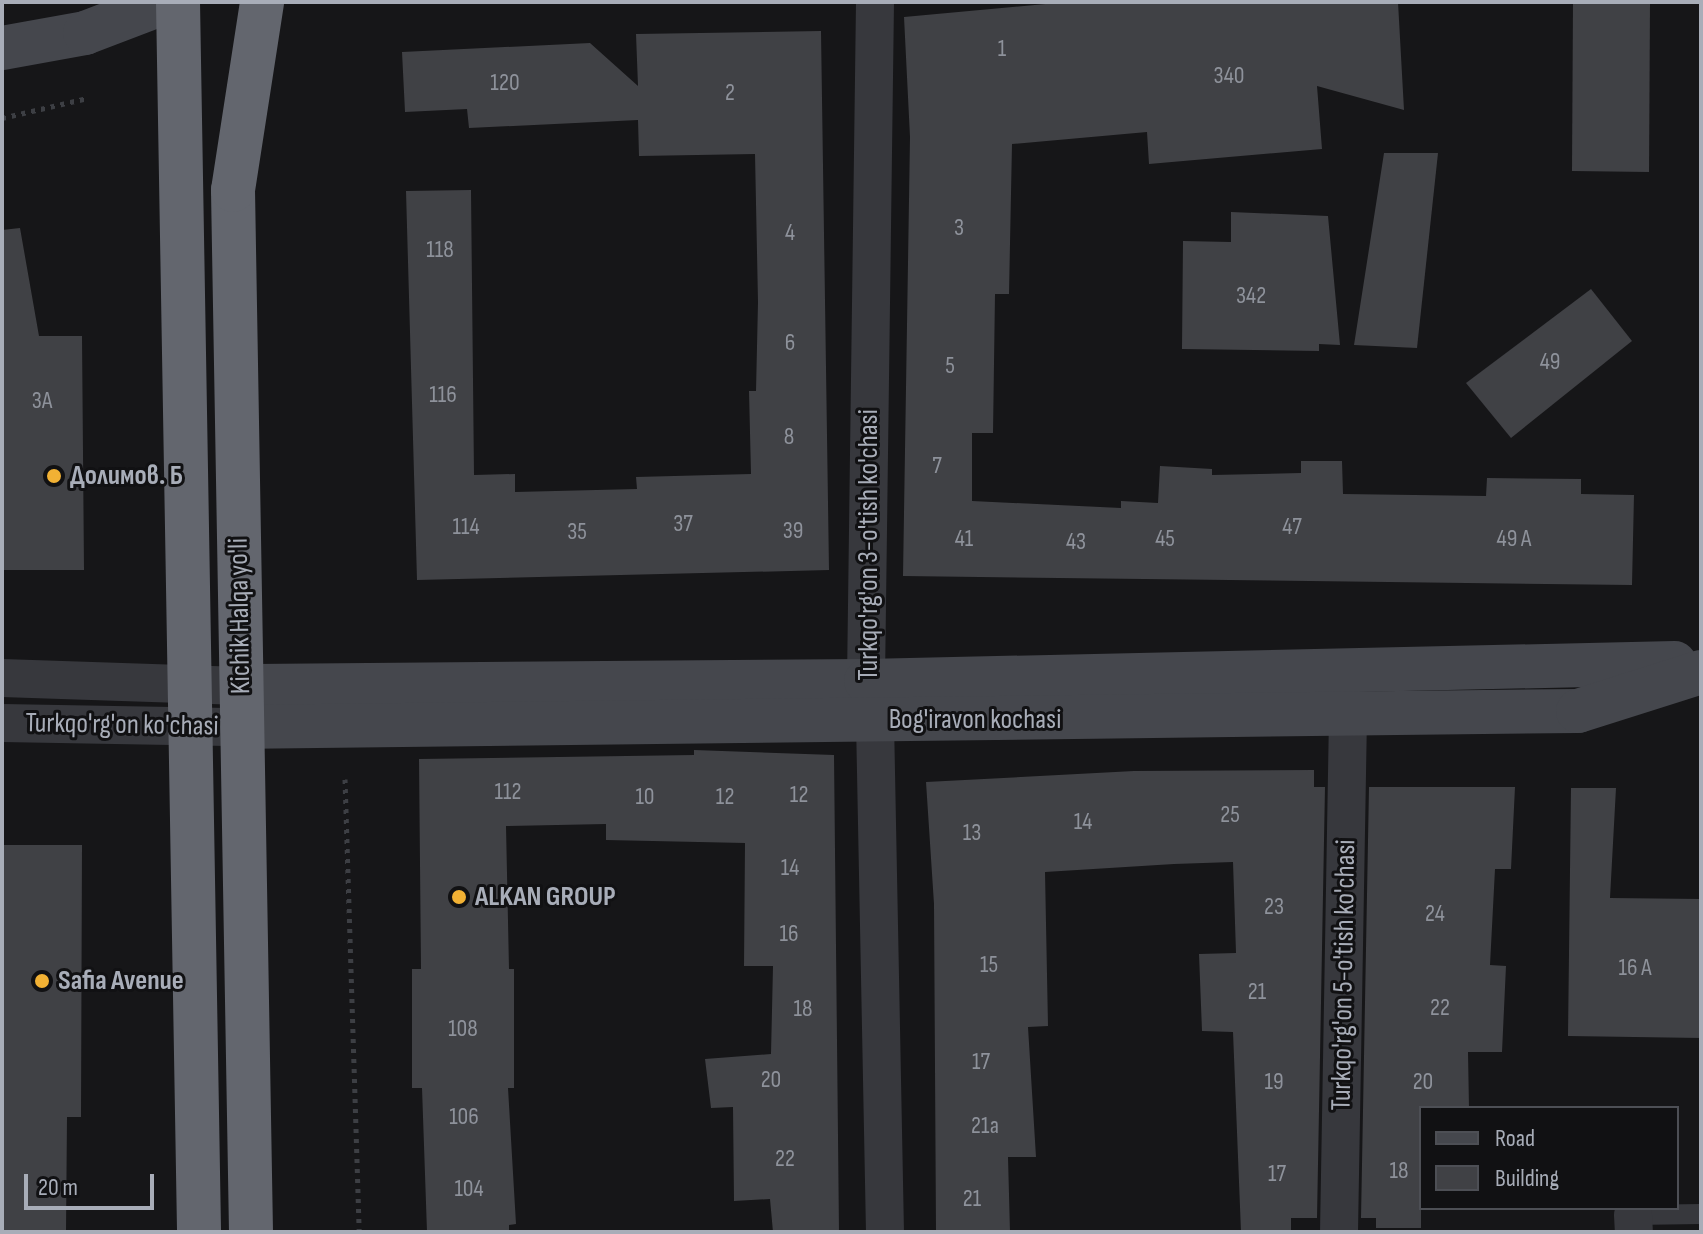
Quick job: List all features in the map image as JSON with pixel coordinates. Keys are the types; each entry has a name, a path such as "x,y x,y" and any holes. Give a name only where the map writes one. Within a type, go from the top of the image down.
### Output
{"highway":[{"name":"Kichik Halqa yo'li","path":"178,2 199,1232"},
{"name":"Kichik Halqa yo'li","path":"251,1232 233,190 262,2"}],"street":[{"path":"2,48 85,33 166,2"},
{"name":"Turkqo'rg'on 3-o'tish ko'chasi","path":"875,2 870,701 885,1232"},
{"name":"Bog'iravon kochasi","path":"242,706 870,701 1701,661"},
{"name":"Bog'iravon kochasi","path":"870,701 1348,718 1578,711 1701,672"},
{"name":"Turkqo'rg'on ko'chasi","path":"2,678 190,705"},
{"name":"Turkqo'rg'on ko'chasi","path":"2,723 190,705 242,706"},
{"name":"Turkqo'rg'on 5-o'tish ko'chasi","path":"1339,1232 1348,718"}],"lane":[{"path":"1634,1223 1701,1214"}],"path":[{"path":"2,118 88,98"},
{"path":"345,779 359,1232"}],"building":[{"path":"1067,2 1398,2 1404,110 1317,86 1322,149 1149,164 1147,132 1012,144 1009,294 995,294 993,433 972,433 972,501 1121,508 1121,501 1158,503 1160,466 1212,469 1212,475 1301,473 1301,461 1342,461 1343,494 1486,496 1487,478 1581,479 1581,494 1634,495 1632,585 903,576 910,137 904,17"},
{"path":"1573,2 1650,2 1649,172 1572,171"},
{"path":"821,31 829,570 417,580 406,191 471,190 474,475 515,474 515,492 637,489 636,477 751,474 749,391 756,391 758,302 755,154 639,156 638,120 469,128 467,109 405,112 402,52 590,43 638,86 636,34"},
{"path":"1384,153 1438,153 1417,348 1354,345"},
{"path":"1231,212 1328,216 1340,345 1319,344 1319,351 1182,349 1183,241 1231,242"},
{"path":"20,228 39,336 82,336 84,570 2,570 2,230"},
{"path":"1591,289 1632,341 1511,438 1466,383"},
{"path":"694,750 834,755 839,1232 773,1232 770,1199 734,1201 733,1107 711,1108 705,1059 771,1054 773,966 744,966 745,843 606,840 606,824 506,826 509,969 514,969 514,1088 508,1088 516,1224 509,1225 509,1232 427,1232 422,1088 412,1088 412,969 421,969 419,759 694,755"},
{"path":"1314,770 1314,787 1325,787 1317,1218 1291,1218 1291,1232 1241,1232 1233,1032 1202,1031 1199,954 1236,953 1233,862 1174,864 1045,872 1048,1026 1028,1027 1036,1157 1008,1157 1010,1232 936,1232 934,904 926,782 1134,771"},
{"path":"1369,787 1515,787 1511,869 1495,869 1490,965 1506,966 1502,1052 1468,1052 1469,1106 1419,1106 1421,1228 1376,1228 1376,1218 1361,1218"},
{"path":"1571,788 1616,788 1610,898 1701,899 1701,1038 1568,1036"},
{"name":"Safia Avenue","path":"2,845 82,845 81,1117 67,1117 66,1232 2,1232"}],"place":[{"name":"Долимов. Б","path":"54,476"},
{"name":"ALKAN GROUP","path":"459,897"},
{"name":"Safia Avenue","path":"42,981"}]}
